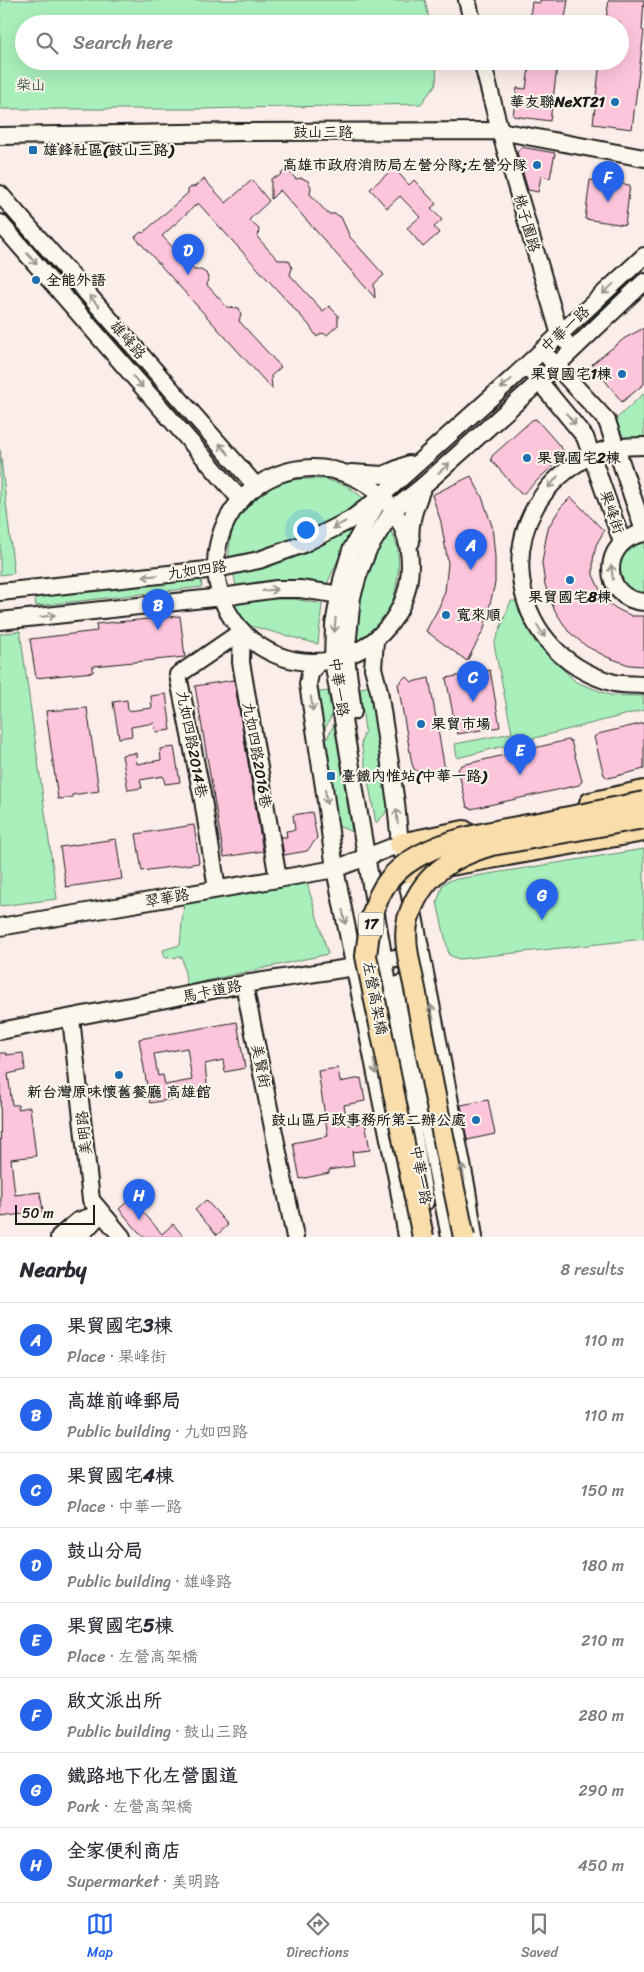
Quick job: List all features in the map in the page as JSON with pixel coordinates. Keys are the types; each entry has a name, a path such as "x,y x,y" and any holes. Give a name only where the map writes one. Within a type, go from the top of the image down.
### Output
{"main road":[{"path":"400,844 644,791"},
{"name":"左營高架橋","path":"423,1237 366,956 372,916 387,882 396,871 410,861 450,843 478,835 644,802"},
{"path":"464,1237 431,1081 409,952 408,922 413,906 421,891 437,871 447,863 475,850 492,845 644,818"},
{"path":"405,873 644,831"}],"street":[{"path":"467,0 471,15"},
{"name":"桃子園路","path":"484,70 500,131 560,335 574,349"},
{"name":"鼓山三路","path":"0,136 241,132 500,131 644,158"},
{"name":"雄峰路","path":"0,194 256,486"},
{"name":"雄峰路","path":"0,222 241,500"},
{"name":"中華一路","path":"346,596 351,550 380,497 560,335 644,256"},
{"name":"中華一路","path":"431,1237 351,699 332,660 334,626 368,550 393,510 423,486 540,382 644,282"},
{"name":"果峰街","path":"542,351 607,421 644,532"},
{"name":"果峰街","path":"526,366 585,437 622,542"},
{"path":"644,446 616,447 592,454 560,474 536,503 522,538 520,576 529,613 550,645 579,669 615,683 644,685"},
{"path":"340,472 383,475 402,467 430,451"},
{"path":"410,576 410,553 404,530 393,510 380,497 355,478 323,468 288,471 256,486 241,500 227,520 218,544 216,569 222,597 230,615 242,631 255,642 277,655 301,662 332,660 375,641 387,629 401,608 415,561 410,535 414,510 423,486"},
{"name":"九如四路","path":"0,592 216,569 259,560 301,545 350,520 380,497"},
{"path":"644,532 629,537 622,542 615,551 611,561 611,573 614,584 621,593 630,599 644,602"},
{"name":"九如四路","path":"0,622 277,589 346,596"},
{"name":"九如四路2016巷","path":"242,631 241,662 278,879"},
{"name":"九如四路2014巷","path":"217,889 203,800 178,675 242,631"},
{"path":"375,641 372,660 379,691 395,794 400,844 467,1190 474,1237"},
{"name":"中華一路","path":"332,660 310,674 308,684 319,748 335,869 407,1237"},
{"name":"翠華路","path":"374,863 400,844"},
{"name":"翠華路","path":"0,927 374,863 405,873"},
{"name":"中華一路","path":"390,960 450,1237"},
{"name":"馬卡道路","path":"0,1031 244,984 390,960 423,967"},
{"name":"美賢街","path":"244,984 295,1237"},
{"name":"美明路","path":"71,1018 91,1200 122,1237"},
{"path":"59,1237 78,1221 101,1212"},
{"path":"79,1237 101,1212"}],"green space":[{"name":"柴山","path":"0,0 425,0 428,15 15,15 15,70 437,70 436,84 421,104 199,109 0,109"},
{"path":"644,393 644,440 625,440 615,420"},
{"path":"0,450 14,573 0,575"},
{"path":"324,479 346,485 366,500 327,525 288,545 228,561 232,531 242,512 257,496 266,489 286,480"},
{"path":"359,520 347,540 326,586 237,591 233,570"},
{"path":"388,524 396,543 399,565 394,598 386,617 378,629 351,649 363,575"},
{"path":"644,541 644,596 627,590 618,575 619,556 632,543"},
{"path":"200,573 202,587 36,606 34,592"},
{"path":"268,599 294,599 322,604 318,644 247,625 239,616 234,603"},
{"path":"511,601 519,601 524,621 535,642 576,682 610,695 643,696 644,710 457,758 455,744 512,733 494,644"},
{"path":"20,631 57,899 0,906 0,634"},
{"path":"372,686 389,803 385,814 376,823 361,743 365,731 360,688"},
{"path":"328,691 332,715 320,738 313,693"},
{"path":"334,724 352,832 340,827 333,819 322,749"},
{"path":"644,849 644,939 459,959 449,955 437,902 443,884 451,880"},
{"path":"306,880 328,954 187,985 182,957 165,958 163,950 180,945 184,902"}],"building":[{"path":"540,0 568,0 566,15 530,15 532,2 540,3"},
{"path":"609,0 644,0 642,30 644,31 632,129 593,124 599,70 629,70 629,15 607,15"},
{"path":"529,70 557,70 550,121 513,116 517,88 526,89"},
{"name":"高雄市政府消防局左營分隊;左營分隊","path":"521,147 555,153 550,178 541,176 538,192 528,190 517,152"},
{"path":"394,168 409,185 414,180 436,204 431,208 442,220 434,227 439,233 423,247 407,228 420,217 400,196 387,208 370,189"},
{"path":"286,169 296,179 302,178 308,181 311,187 310,194 328,214 335,214 341,217 350,237 384,275 374,284 375,298 280,190 271,199 271,179 278,177"},
{"path":"204,179 226,203 252,180 269,201 249,220 259,229 258,238 278,260 290,262 292,268 290,275 323,311 329,306 338,315 338,325 327,335 322,333 317,337 309,325 198,203 162,236 194,270 201,270 206,273 208,278 207,285 227,307 239,308 241,314 239,321 281,367 271,376 272,389 135,237 141,232 143,233 188,193 191,187 194,187"},
{"path":"590,180 630,185 625,225 585,219"},
{"name":"果貿國宅1棟","path":"644,328 644,384 622,402 592,364 625,338"},
{"name":"果貿國宅2棟","path":"536,419 565,452 521,494 491,460 492,456 532,420"},
{"path":"471,476 482,497 492,526 495,583 484,629 467,661 426,631 445,591 448,563 441,522 432,495"},
{"name":"果貿國宅8棟","path":"571,497 604,531 596,545 593,560 593,575 600,590 608,603 619,610 632,616 644,616 644,666 629,665 607,657 586,646 568,631 554,609 545,585 542,563 549,526 561,507"},
{"path":"180,616 185,657 93,666 93,672 36,678 30,639 97,631 96,624"},
{"path":"490,670 500,727 457,734 446,678"},
{"name":"果貿市場","path":"406,676 412,682 429,678 445,770 422,774 414,769 398,684"},
{"path":"234,680 263,851 224,857 195,686"},
{"path":"166,694 171,730 156,732 154,723 131,727 132,736 119,738 113,702 127,700 128,711 152,708 151,696"},
{"path":"87,708 99,791 72,795 72,798 58,799 46,711"},
{"path":"644,723 644,769 608,778 604,775 594,737 598,734"},
{"path":"568,740 571,741 582,781 579,785 471,809 467,807 458,769 462,765"},
{"path":"174,747 180,782 165,784 163,776 140,780 142,788 128,790 122,755 136,753 137,764 161,760 160,749"},
{"path":"312,812 317,838 307,851 284,855 281,837 287,837 286,831 295,830 293,815"},
{"path":"194,825 199,863 142,871 136,834"},
{"path":"116,839 122,879 66,887 60,847"},
{"path":"237,1022 245,1068 225,1072 223,1060 205,1064 208,1093 150,1103 139,1039","holes":["187,1048 192,1080 165,1085 163,1075 158,1076 154,1054"]},
{"path":"0,1053 6,1053 6,1055 23,1053 25,1070 8,1074 12,1105 18,1105 18,1109 30,1107 36,1156 11,1159 15,1195 40,1192 43,1211 1,1217"},
{"path":"338,1068 340,1082 361,1078 365,1101 344,1105 348,1125 365,1122 370,1150 352,1152 354,1166 329,1170 329,1173 300,1179 293,1143 328,1136 318,1071"},
{"name":"鼓山區戶政事務所第二辦公處","path":"488,1100 495,1134 467,1140 461,1105"},
{"path":"131,1198 162,1234 173,1224 184,1237 143,1237 119,1209"},
{"path":"206,1200 228,1225 217,1235 195,1210"}],"place":[{"name":"華友聯NeXT21","path":"615,102"},
{"name":"雄鋒社區(鼓山三路)","path":"33,150"},
{"name":"高雄市政府消防局左營分隊;左營分隊","path":"537,165"},
{"name":"啟文派出所","path":"608,202"},
{"name":"鼓山分局","path":"188,275"},
{"name":"全能外語","path":"36,280"},
{"name":"果貿國宅1棟","path":"622,374"},
{"name":"果貿國宅2棟","path":"527,458"},
{"name":"果貿國宅3棟","path":"471,570"},
{"name":"果貿國宅8棟","path":"570,580"},
{"name":"寬來順","path":"446,615"},
{"name":"高雄前峰郵局","path":"158,630"},
{"name":"果貿國宅4棟","path":"473,702"},
{"name":"果貿市場","path":"421,724"},
{"name":"果貿國宅5棟","path":"520,775"},
{"name":"臺鐵內惟站(中華一路)","path":"331,776"},
{"name":"鐵路地下化左營園道","path":"542,920"},
{"name":"新台灣原味懷舊餐廳 高雄館","path":"119,1075"},
{"name":"鼓山區戶政事務所第二辦公處","path":"476,1120"},
{"name":"全家便利商店","path":"139,1220"}]}
